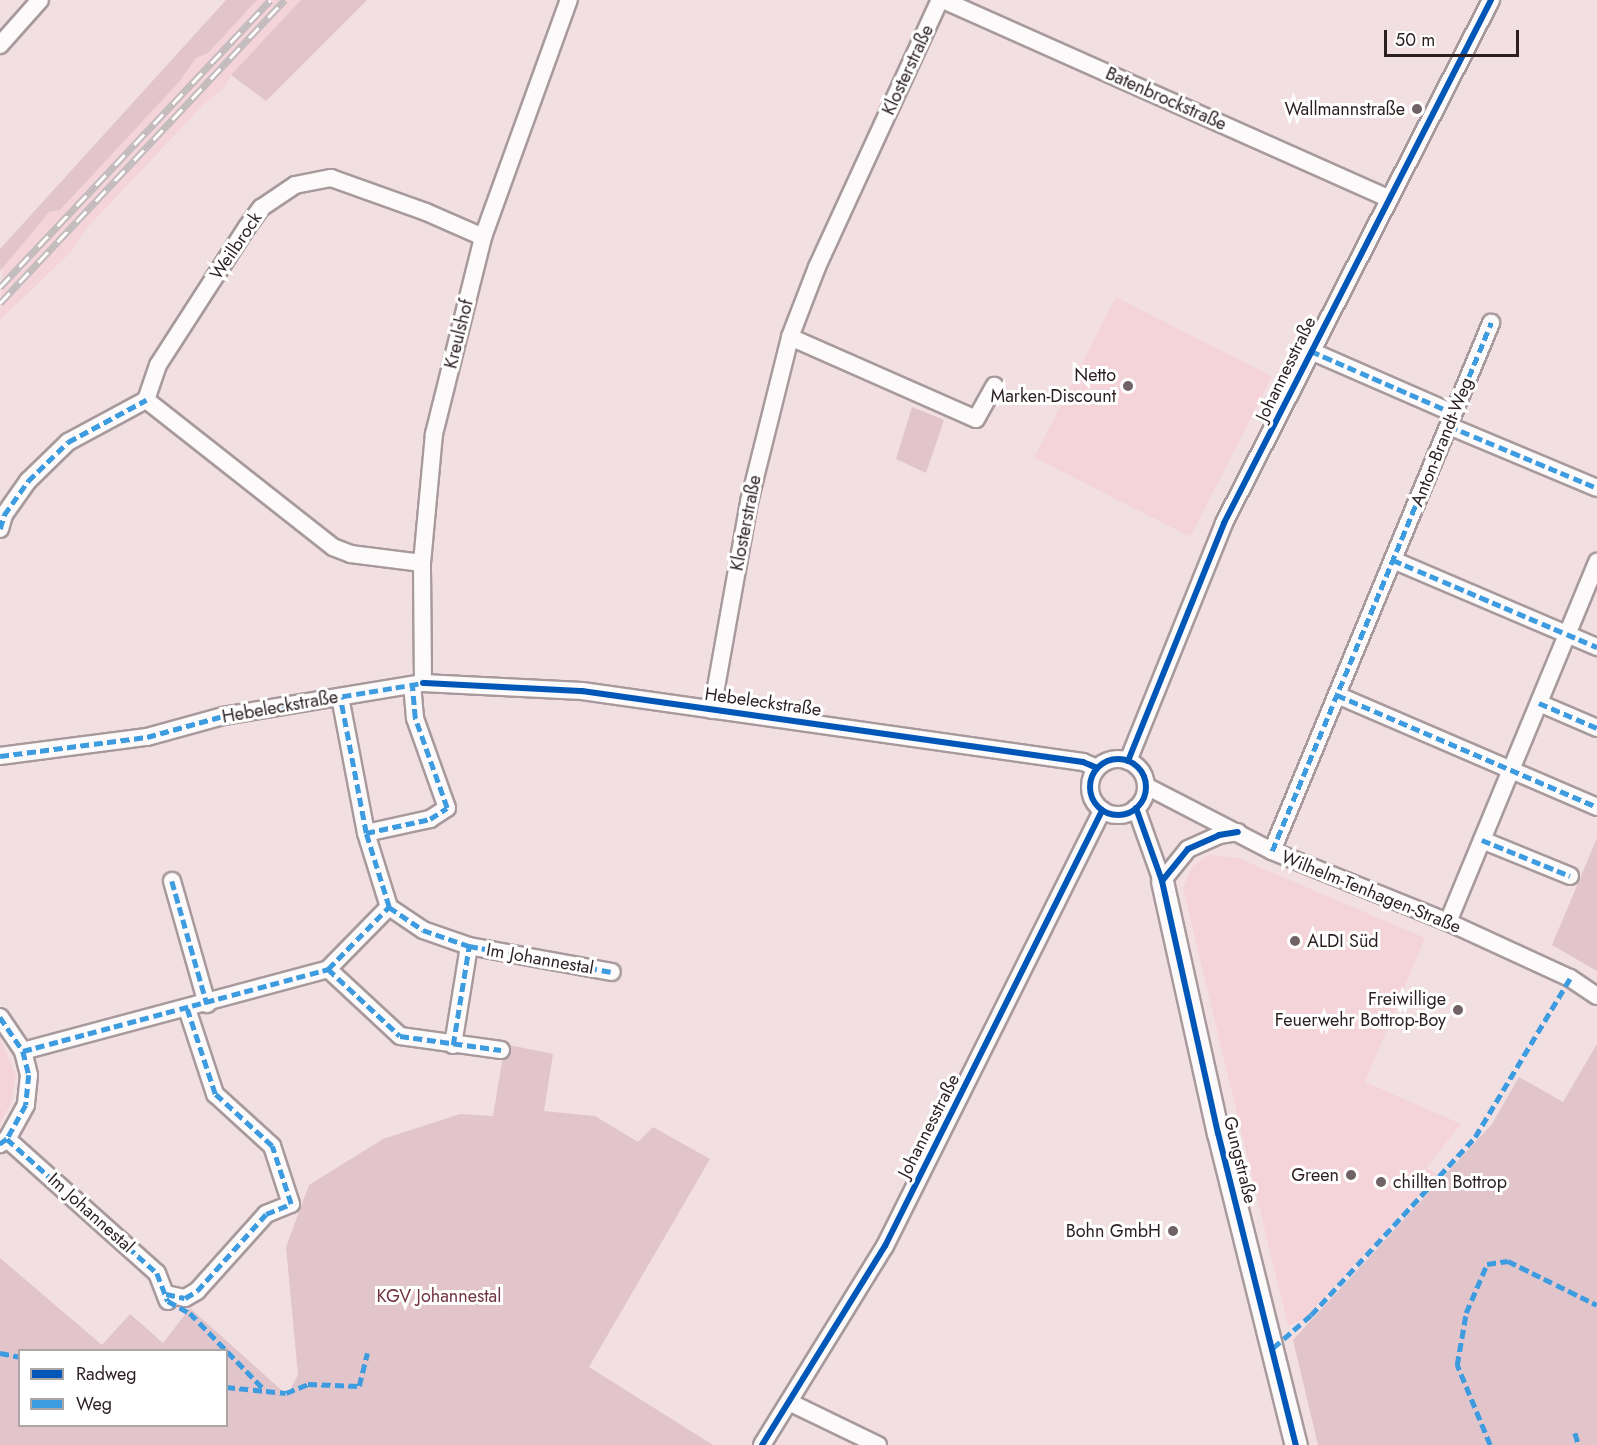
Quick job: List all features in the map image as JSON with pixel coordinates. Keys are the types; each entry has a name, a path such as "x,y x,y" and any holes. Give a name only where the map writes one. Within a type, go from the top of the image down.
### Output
{"street":[{"path":"0,45 40,0"},
{"name":"Kreulshof","path":"418,684 422,563 434,434 483,237 568,0"},
{"name":"Batenbrockstraße","path":"941,0 1388,198"},
{"name":"Klosterstraße","path":"712,710 749,502 790,337 818,267 941,0"},
{"name":"Johannesstraße","path":"1128,761 1214,546 1388,198 1491,0"},
{"name":"Weilbrock","path":"146,400 158,365 247,227 261,208 295,184 331,178 483,237"},
{"name":"Anton-Brandt-Weg","path":"1272,851 1491,323"},
{"path":"790,337 976,418 994,386"},
{"path":"1311,351 1597,488"},
{"path":"0,530 4,515 28,481 62,447 146,400 333,547 351,554 422,563"},
{"path":"1392,560 1597,647"},
{"path":"1448,922 1597,562"},
{"path":"366,833 430,819 447,807 416,718 418,684"},
{"name":"Hebeleckstraße","path":"0,756 147,737 223,716 418,684 582,691 1083,762 1097,768"},
{"path":"1337,695 1597,807"},
{"path":"23,1051 207,1004 328,969 389,907 366,833 340,697"},
{"path":"1539,703 1597,728"},
{"path":"1108,761 1128,761 1139,768 1146,786 1136,808 1116,815 1102,810 1090,790 1097,768 1108,761"},
{"name":"Wilhelm-Tenhagen-Straße","path":"1146,786 1272,851 1448,922 1570,978 1597,996"},
{"name":"Gungstraße","path":"1136,808 1162,881 1218,1133 1296,1445"},
{"name":"Johannesstraße","path":"762,1445 885,1246 1102,810"},
{"path":"1162,881 1188,849 1219,835 1238,832"},
{"path":"1482,840 1570,876"},
{"path":"172,881 207,1004"},
{"name":"Im Johannestal","path":"389,907 423,930 469,946 612,972"},
{"name":"Im Johannestal","path":"453,1045 469,946"},
{"path":"328,969 400,1036 501,1050"},
{"name":"Im Johannestal","path":"0,1017 23,1051 29,1075 26,1105 4,1141 157,1273 167,1297 185,1298 197,1291 266,1214 291,1204 272,1146 215,1094 187,1009"},
{"path":"789,1402 878,1445"}],"shaded area":[{"path":"257,0 301,0 231,75 225,87 203,105 85,230 72,251 0,320 3,263 49,212 60,210 179,82 196,58 208,53"},
{"path":"1116,297 1272,376 1190,537 1034,457"},
{"path":"1209,855 1238,858 1425,938 1365,1082 1461,1124 1426,1168 1438,1174 1306,1317 1288,1326 1183,888 1192,867"},
{"path":"0,1038 16,1075 11,1103 0,1123"}],"green space":[{"path":"226,0 257,0 208,53 196,58 179,82 60,210 49,212 0,271 0,249"},
{"path":"301,0 367,0 266,101 231,75"},
{"path":"912,407 944,420 926,473 896,459"},
{"path":"1597,838 1597,971 1552,945"},
{"name":"KGV Johannestal","path":"505,1044 553,1054 544,1111 595,1116 638,1142 653,1127 710,1159 589,1367 713,1445 0,1445 0,1258 102,1345 130,1314 163,1343 190,1308 287,1395 298,1375 286,1247 309,1185 383,1139 460,1114 493,1116"},
{"path":"1597,1044 1597,1445 1318,1445 1293,1340 1492,1124 1519,1077 1563,1102"}],"railway":[{"path":"0,287 270,0"},
{"path":"0,303 285,0"}],"marked path":[{"path":"1272,851 1491,323"},
{"path":"1311,351 1453,413"},
{"path":"0,529 4,515 28,481 68,442 146,400"},
{"path":"1449,426 1597,488"},
{"path":"1393,560 1597,647"},
{"path":"0,756 147,737 223,716 423,683"},
{"path":"366,833 430,819 447,808 415,718 412,686"},
{"path":"1337,695 1597,807"},
{"path":"23,1051 328,969 389,907 366,833 340,697"},
{"path":"1539,703 1597,728"},
{"path":"1482,840 1570,876"},
{"path":"172,881 207,1004"},
{"path":"389,907 423,930 469,946 612,972"},
{"path":"453,1045 469,946"},
{"path":"328,969 400,1036 501,1050"},
{"path":"1273,1348 1311,1315 1475,1137 1570,978"},
{"path":"166,1294 185,1298 197,1291 266,1214 291,1204 272,1146 215,1094 187,1009"},
{"path":"0,1017 23,1051 29,1075 26,1105 7,1139 0,1144"},
{"path":"7,1139 157,1273 168,1301 190,1313 225,1349"},
{"path":"1490,1445 1457,1365 1466,1313 1487,1264 1508,1261 1597,1305"},
{"path":"228,1352 265,1390"},
{"path":"0,1353 18,1357"},
{"path":"228,1387 286,1393 308,1384 359,1386 367,1353"},
{"path":"1575,1433 1579,1445"}],"cycle path":[{"path":"1128,761 1224,523 1491,0"},
{"path":"423,683 582,691 1083,762 1097,768"},
{"path":"1118,759 1129,761 1138,767 1144,776 1146,787 1144,798 1138,807 1129,813 1118,815 1107,813 1098,807 1092,798 1090,787 1092,776 1098,767 1107,761 1118,759"},
{"path":"1136,808 1162,881 1218,1133 1296,1445"},
{"path":"762,1445 885,1246 1102,810"},
{"path":"1162,881 1188,849 1219,835 1238,832"}],"place":[{"name":"Wallmannstraße","path":"1417,109"},
{"name":"Netto Marken-Discount","path":"1128,386"},
{"name":"ALDI Süd","path":"1295,941"},
{"name":"Freiwillige Feuerwehr Bottrop-Boy","path":"1458,1010"},
{"name":"Green","path":"1351,1175"},
{"name":"chillten Bottrop","path":"1381,1182"},
{"name":"Bohn GmbH","path":"1173,1231"}]}
